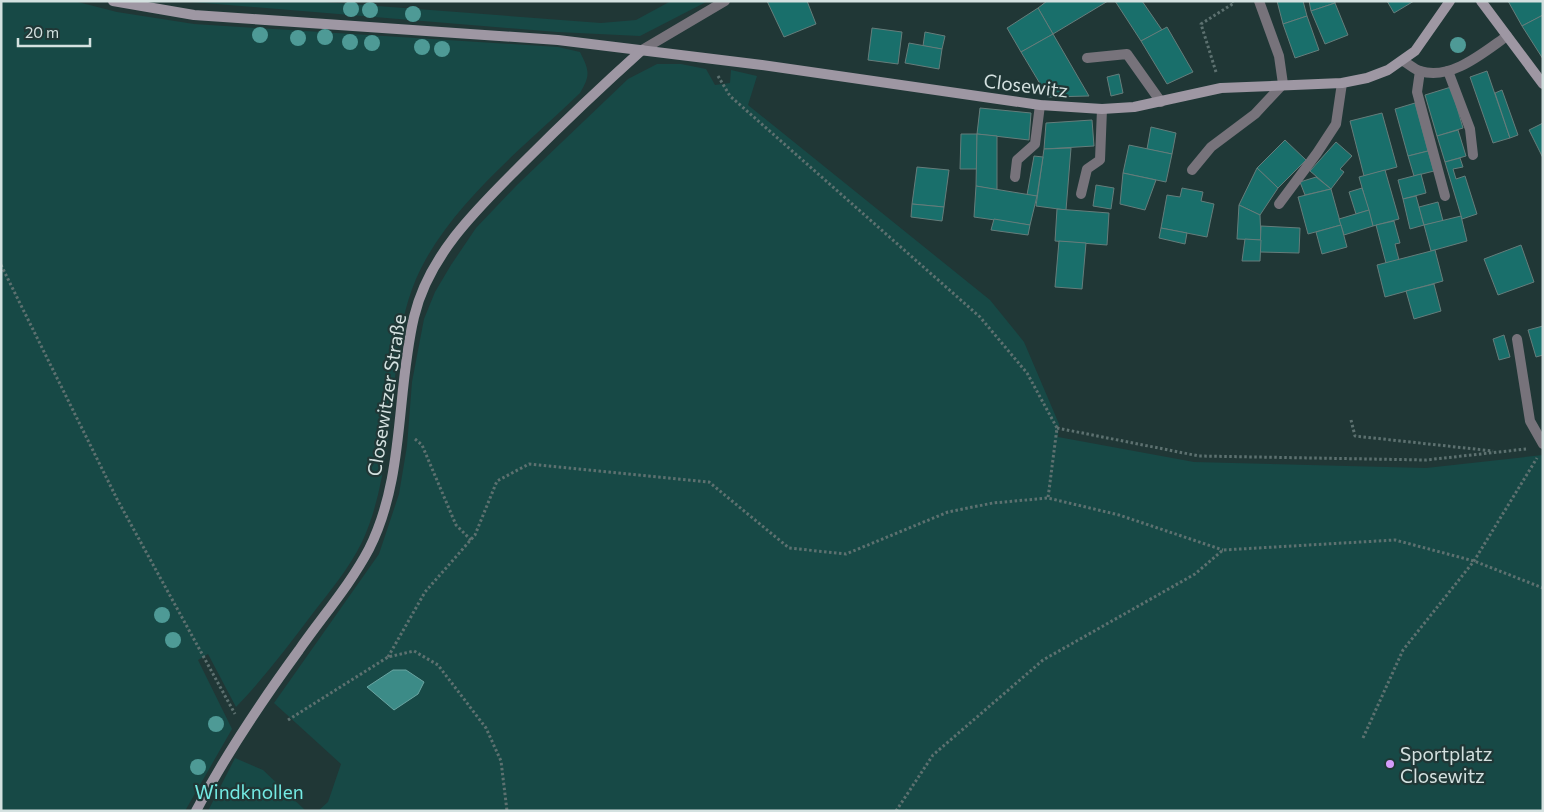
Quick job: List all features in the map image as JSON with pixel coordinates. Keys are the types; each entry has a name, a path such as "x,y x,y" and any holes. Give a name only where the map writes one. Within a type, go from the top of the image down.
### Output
{"street":[{"name":"Closewitz","path":"113,1 194,15 558,40 708,58 1040,105 1102,109 1161,102 1221,88 1342,83 1367,78 1403,61 1415,51 1450,1"},
{"path":"642,50 725,1"},
{"path":"1192,170 1211,147 1255,114 1282,84 1279,56 1259,1"},
{"path":"1481,1 1542,80"},
{"path":"1403,61 1420,71 1448,70 1471,61 1507,36"},
{"name":"Closewitzer Straße","path":"196,811 243,730 337,599 369,549 388,494 414,314 440,258 462,227 487,198 554,131 642,50"},
{"path":"1087,58 1127,54 1161,102"},
{"path":"1448,70 1470,129 1473,155"},
{"path":"1420,71 1417,92 1445,196"},
{"path":"1279,204 1318,154 1336,124 1342,83"},
{"path":"1015,178 1017,160 1035,144 1040,105"},
{"path":"1081,194 1087,168 1100,160 1102,109"},
{"path":"1517,339 1530,422 1539,446"}],"path":[{"path":"1221,88 1201,24 1234,3 1233,1"},
{"path":"708,58 730,96 980,317 1028,373 1057,428 1048,498"},
{"path":"1,265 117,499 243,730"},
{"path":"1351,420 1355,436 1501,452"},
{"path":"398,427 422,446 456,525 471,540"},
{"path":"1057,428 1198,456 1426,460 1539,446"},
{"path":"1363,738 1403,650 1474,561 1538,457"},
{"path":"388,657 426,592 475,535 497,481 529,464 709,482 789,548 846,554 948,512 993,503 1048,498 1119,515 1223,550 1394,540 1474,561 1543,588"},
{"path":"896,811 933,755 1043,660 1196,574 1223,550"},
{"path":"288,720 388,657 414,651 438,666 486,728 501,761 507,811"}],"green space":[{"path":"1,1 74,1 117,12 194,24 558,47 580,52 588,72 586,82 580,93 489,179 447,227 416,279 403,320 399,341 390,426 378,495 362,542 346,570 276,661 236,707 208,654 198,660 232,729 185,811 1,811"},
{"path":"180,1 311,1 601,23 636,20 671,1 708,1 640,36 557,32"},
{"path":"657,64 681,64 706,69 715,85 730,83 731,70 757,76 748,105 990,300 1024,342 1059,424 1058,437 1194,462 1426,468 1543,455 1543,811 318,811 328,802 341,764 274,703 379,554 399,494 407,446 412,382 424,319 435,292 476,228 517,185 628,79"},
{"name":"Windknollen","path":"235,758 263,770 306,811 208,811"}],"shaded area":[{"path":"393,670 406,670 424,682 418,694 394,710 367,687"}],"building":[{"path":"767,1 807,1 816,24 784,37"},
{"path":"1047,1 1108,1 1053,34 1038,8"},
{"path":"1115,1 1142,1 1162,30 1141,41"},
{"path":"1277,1 1303,1 1307,16 1283,24"},
{"path":"1309,1 1335,1 1335,3 1311,11"},
{"path":"1387,1 1414,1 1394,13"},
{"path":"1508,1 1543,1 1543,15 1522,26"},
{"path":"1335,3 1348,35 1325,44 1311,11"},
{"path":"1038,8 1053,34 1021,52 1007,28"},
{"path":"1543,15 1543,59 1522,26"},
{"path":"1307,16 1319,50 1295,58 1283,24"},
{"path":"1167,27 1193,72 1167,84 1141,41"},
{"path":"872,28 902,32 898,64 868,60"},
{"path":"925,32 945,36 942,49 923,46"},
{"path":"1053,34 1089,96 1048,97 1021,52"},
{"path":"909,43 942,49 939,69 905,63"},
{"path":"1487,71 1510,138 1493,143 1470,77"},
{"path":"1119,74 1123,93 1111,96 1107,77"},
{"path":"1451,87 1463,128 1437,136 1425,95"},
{"path":"1502,90 1518,135 1510,138 1495,93"},
{"path":"1415,103 1428,151 1408,156 1395,109"},
{"path":"980,108 1031,113 1029,140 977,134"},
{"path":"1382,113 1397,167 1364,176 1350,121"},
{"path":"1092,120 1094,146 1044,149 1046,123"},
{"path":"1543,123 1543,158 1529,130"},
{"path":"1151,127 1176,133 1172,154 1147,149"},
{"path":"1458,130 1466,156 1445,162 1437,136"},
{"path":"961,134 977,134 977,169 960,169"},
{"path":"977,134 997,136 997,190 976,186"},
{"path":"1285,140 1306,160 1278,188 1257,168"},
{"path":"1336,142 1352,156 1340,169 1344,172 1331,189 1310,171"},
{"path":"1129,145 1172,154 1166,182 1123,173"},
{"path":"1071,148 1066,210 1036,206 1044,149"},
{"path":"1428,151 1434,171 1414,176 1408,156"},
{"path":"1034,156 1043,157 1037,196 1027,195"},
{"path":"1460,158 1463,167 1453,169 1456,179 1465,176 1477,214 1462,219 1445,162"},
{"path":"917,167 949,170 944,207 912,204"},
{"path":"1257,168 1278,188 1260,215 1239,205"},
{"path":"1385,170 1399,219 1373,226 1359,177"},
{"path":"1123,173 1156,180 1145,210 1120,204"},
{"path":"1421,174 1426,193 1403,199 1398,180"},
{"path":"1316,177 1331,189 1305,195 1300,182"},
{"path":"1096,185 1114,188 1111,209 1093,206"},
{"path":"976,186 1037,196 1030,225 974,217"},
{"path":"1182,188 1203,192 1201,201 1214,204 1207,237 1161,228 1167,195 1180,197"},
{"path":"1362,188 1369,210 1356,214 1349,192"},
{"path":"1331,189 1341,225 1308,234 1298,197"},
{"path":"1416,196 1424,225 1410,229 1403,199"},
{"path":"1438,202 1443,221 1424,225 1419,207"},
{"path":"912,204 944,207 942,221 911,217"},
{"path":"1239,205 1260,215 1261,240 1237,239"},
{"path":"1057,209 1109,213 1107,245 1055,241"},
{"path":"1369,210 1373,226 1344,235 1339,219"},
{"path":"1461,216 1467,241 1431,251 1424,225"},
{"path":"994,219 1030,225 1028,235 991,230"},
{"path":"1394,221 1400,243 1395,244 1399,260 1386,263 1376,225"},
{"path":"1341,225 1347,247 1322,254 1316,232"},
{"path":"1261,226 1300,228 1299,253 1260,252"},
{"path":"1161,228 1187,233 1185,244 1159,238"},
{"path":"1245,239 1261,240 1260,261 1242,261"},
{"path":"1059,241 1086,243 1082,289 1055,287"},
{"path":"1521,245 1534,282 1498,295 1484,259"},
{"path":"1435,250 1443,281 1385,297 1377,265"},
{"path":"1434,284 1441,311 1414,319 1406,291"},
{"path":"1543,326 1543,355 1536,357 1528,330"},
{"path":"1504,335 1510,357 1499,360 1493,339"}],"place":[{"name":"Sportplatz Closewitz","path":"1390,764"}]}
